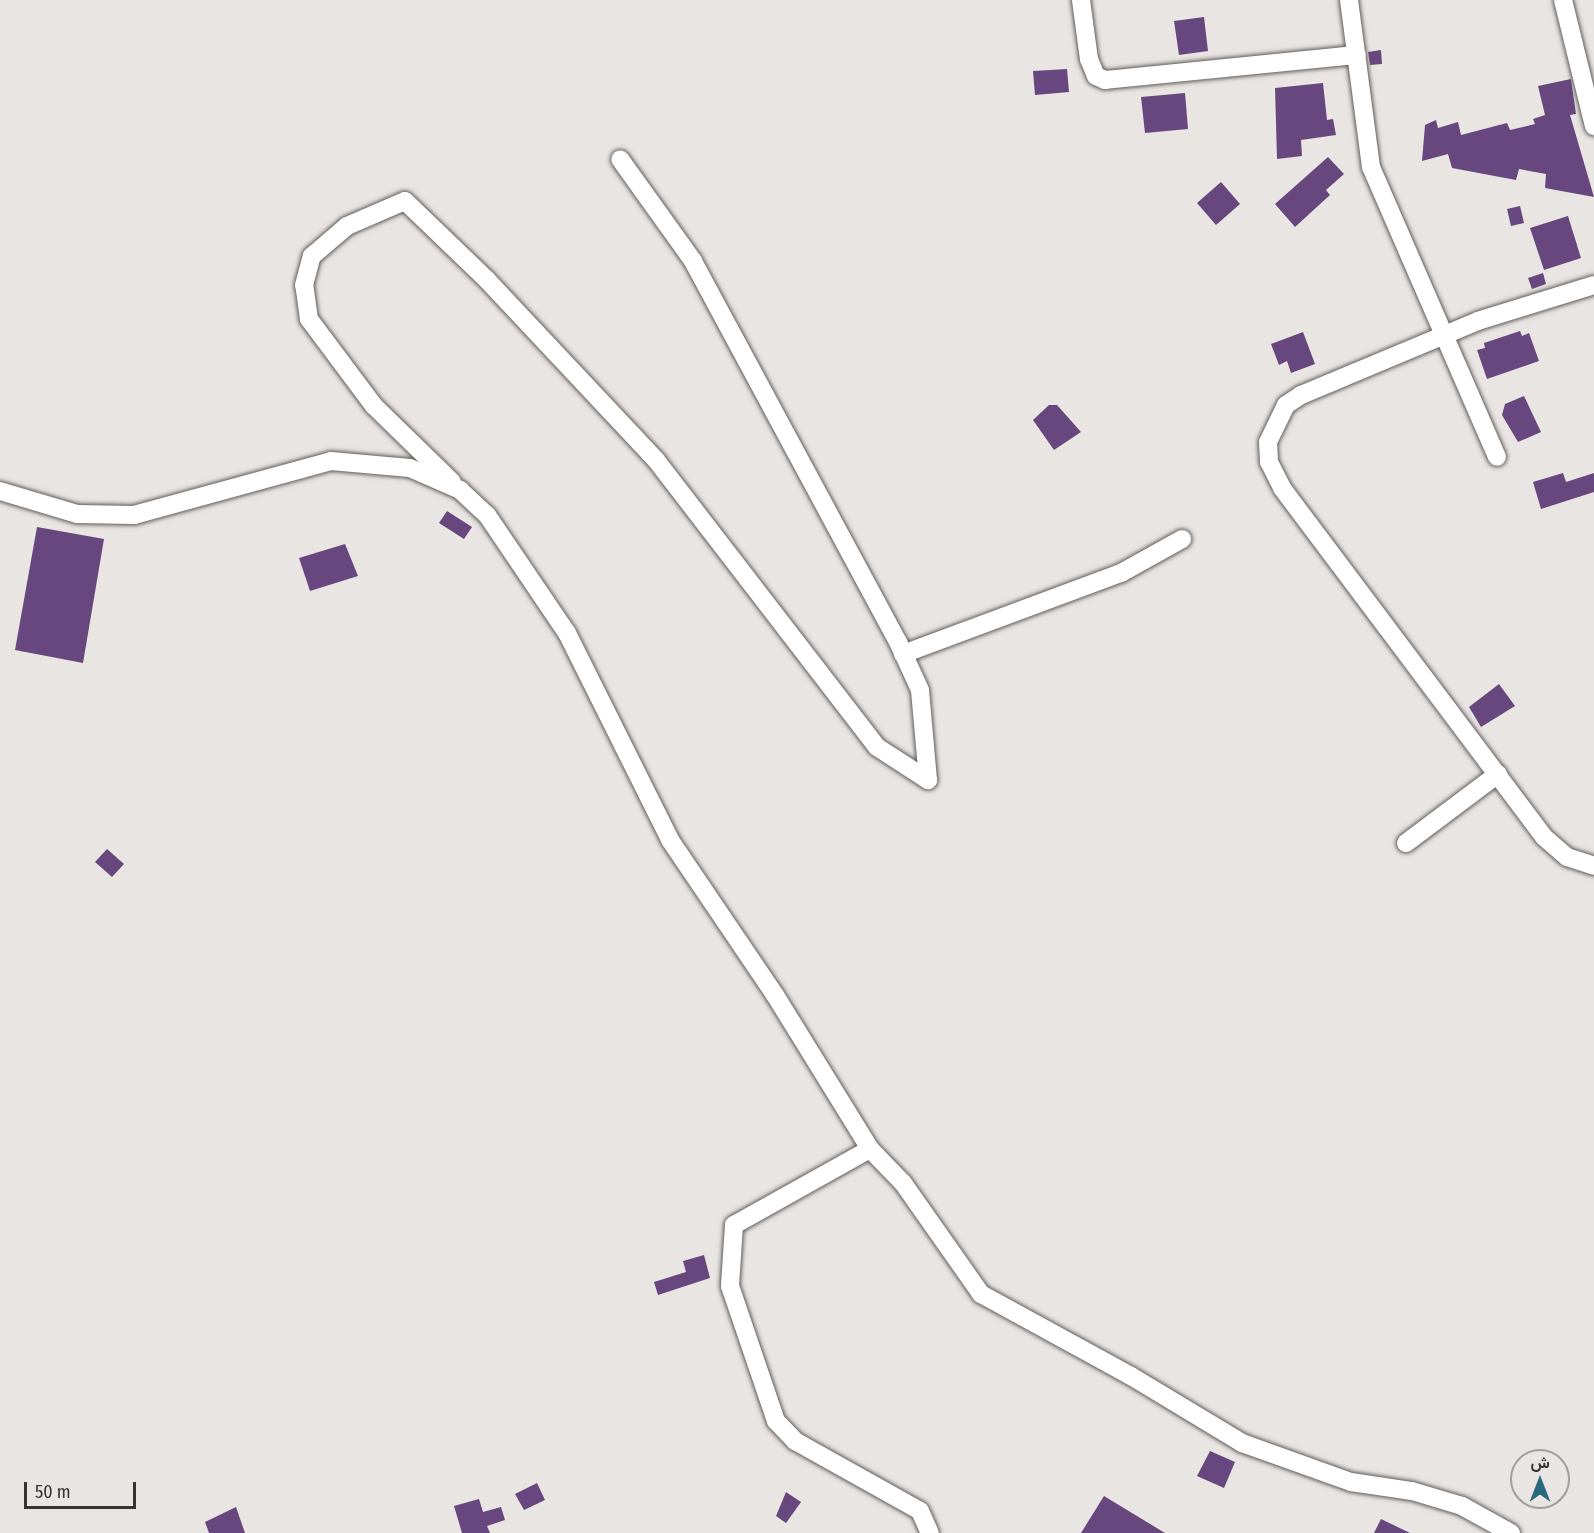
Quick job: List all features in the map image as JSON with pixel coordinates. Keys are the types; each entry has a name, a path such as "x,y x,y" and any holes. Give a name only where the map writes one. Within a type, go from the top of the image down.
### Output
{"street":[{"path":"1082,0 1089,59 1096,76 1105,80 1357,56"},
{"path":"1349,0 1371,167 1447,334 1497,457"},
{"path":"1563,0 1594,126"},
{"path":"620,159 693,261 903,654 920,690 928,780 876,747 656,460 487,280 405,201 347,226 312,256 304,285 309,319 374,406 486,515 538,587 567,633 670,840 775,995 870,1149 903,1183 967,1280 1000,1307 1131,1376 1242,1443 1351,1482 1412,1491 1462,1506 1511,1533"},
{"path":"1594,285 1499,313 1286,405 1268,442 1269,462 1282,488 1544,837 1567,857 1594,866"},
{"path":"0,491 77,514 134,515 331,461 410,468 460,490"},
{"path":"903,654 1121,573 1182,539"},
{"path":"1406,843 1498,774"},
{"path":"870,1149 734,1225 730,1286 776,1420 795,1441 920,1511 930,1533"}],"building":[{"path":"1204,17 1208,51 1179,55 1174,21"},
{"path":"1381,50 1382,64 1370,65 1368,52"},
{"path":"1067,69 1069,92 1035,95 1033,71"},
{"path":"1571,79 1576,114 1570,115 1594,197 1545,188 1546,174 1519,169 1516,180 1452,168 1448,154 1422,161 1425,125 1436,120 1438,128 1458,122 1461,135 1507,123 1510,130 1535,124 1533,119 1545,115 1538,86"},
{"path":"1323,83 1327,120 1333,119 1336,135 1301,140 1302,156 1277,159 1275,88"},
{"path":"1185,93 1188,129 1145,133 1141,97"},
{"path":"1328,157 1344,174 1326,190 1330,195 1295,227 1275,204"},
{"path":"1221,182 1240,204 1216,225 1197,203"},
{"path":"1520,206 1524,223 1511,226 1507,209"},
{"path":"1568,216 1581,258 1544,270 1530,228"},
{"path":"1543,273 1546,284 1532,289 1528,278"},
{"path":"1520,331 1522,336 1529,333 1539,361 1487,379 1477,350 1485,348 1484,343"},
{"path":"1303,332 1315,364 1291,373 1287,361 1279,365 1271,344"},
{"path":"1524,396 1541,432 1518,442 1502,415 1505,404"},
{"path":"1049,405 1057,405 1081,432 1054,450 1033,420"},
{"path":"1563,473 1566,482 1594,473 1594,492 1541,509 1533,482"},
{"path":"447,511 472,527 464,539 439,523"},
{"path":"37,527 104,539 83,663 15,650"},
{"path":"345,544 358,576 310,591 299,558"},
{"path":"1499,684 1515,706 1481,727 1469,707"},
{"path":"107,849 124,864 112,877 95,862"},
{"path":"704,1255 710,1278 658,1295 654,1282 686,1272 683,1261"},
{"path":"1210,1451 1235,1462 1224,1488 1197,1476"},
{"path":"537,1483 545,1500 524,1510 515,1494"},
{"path":"786,1492 801,1502 786,1523 776,1516"},
{"path":"1104,1496 1165,1533 1081,1533"},
{"path":"479,1499 483,1512 501,1507 505,1520 487,1526 490,1533 462,1533 454,1506"},
{"path":"236,1507 245,1533 209,1533 205,1522"},
{"path":"1381,1519 1410,1533 1374,1533"}]}
